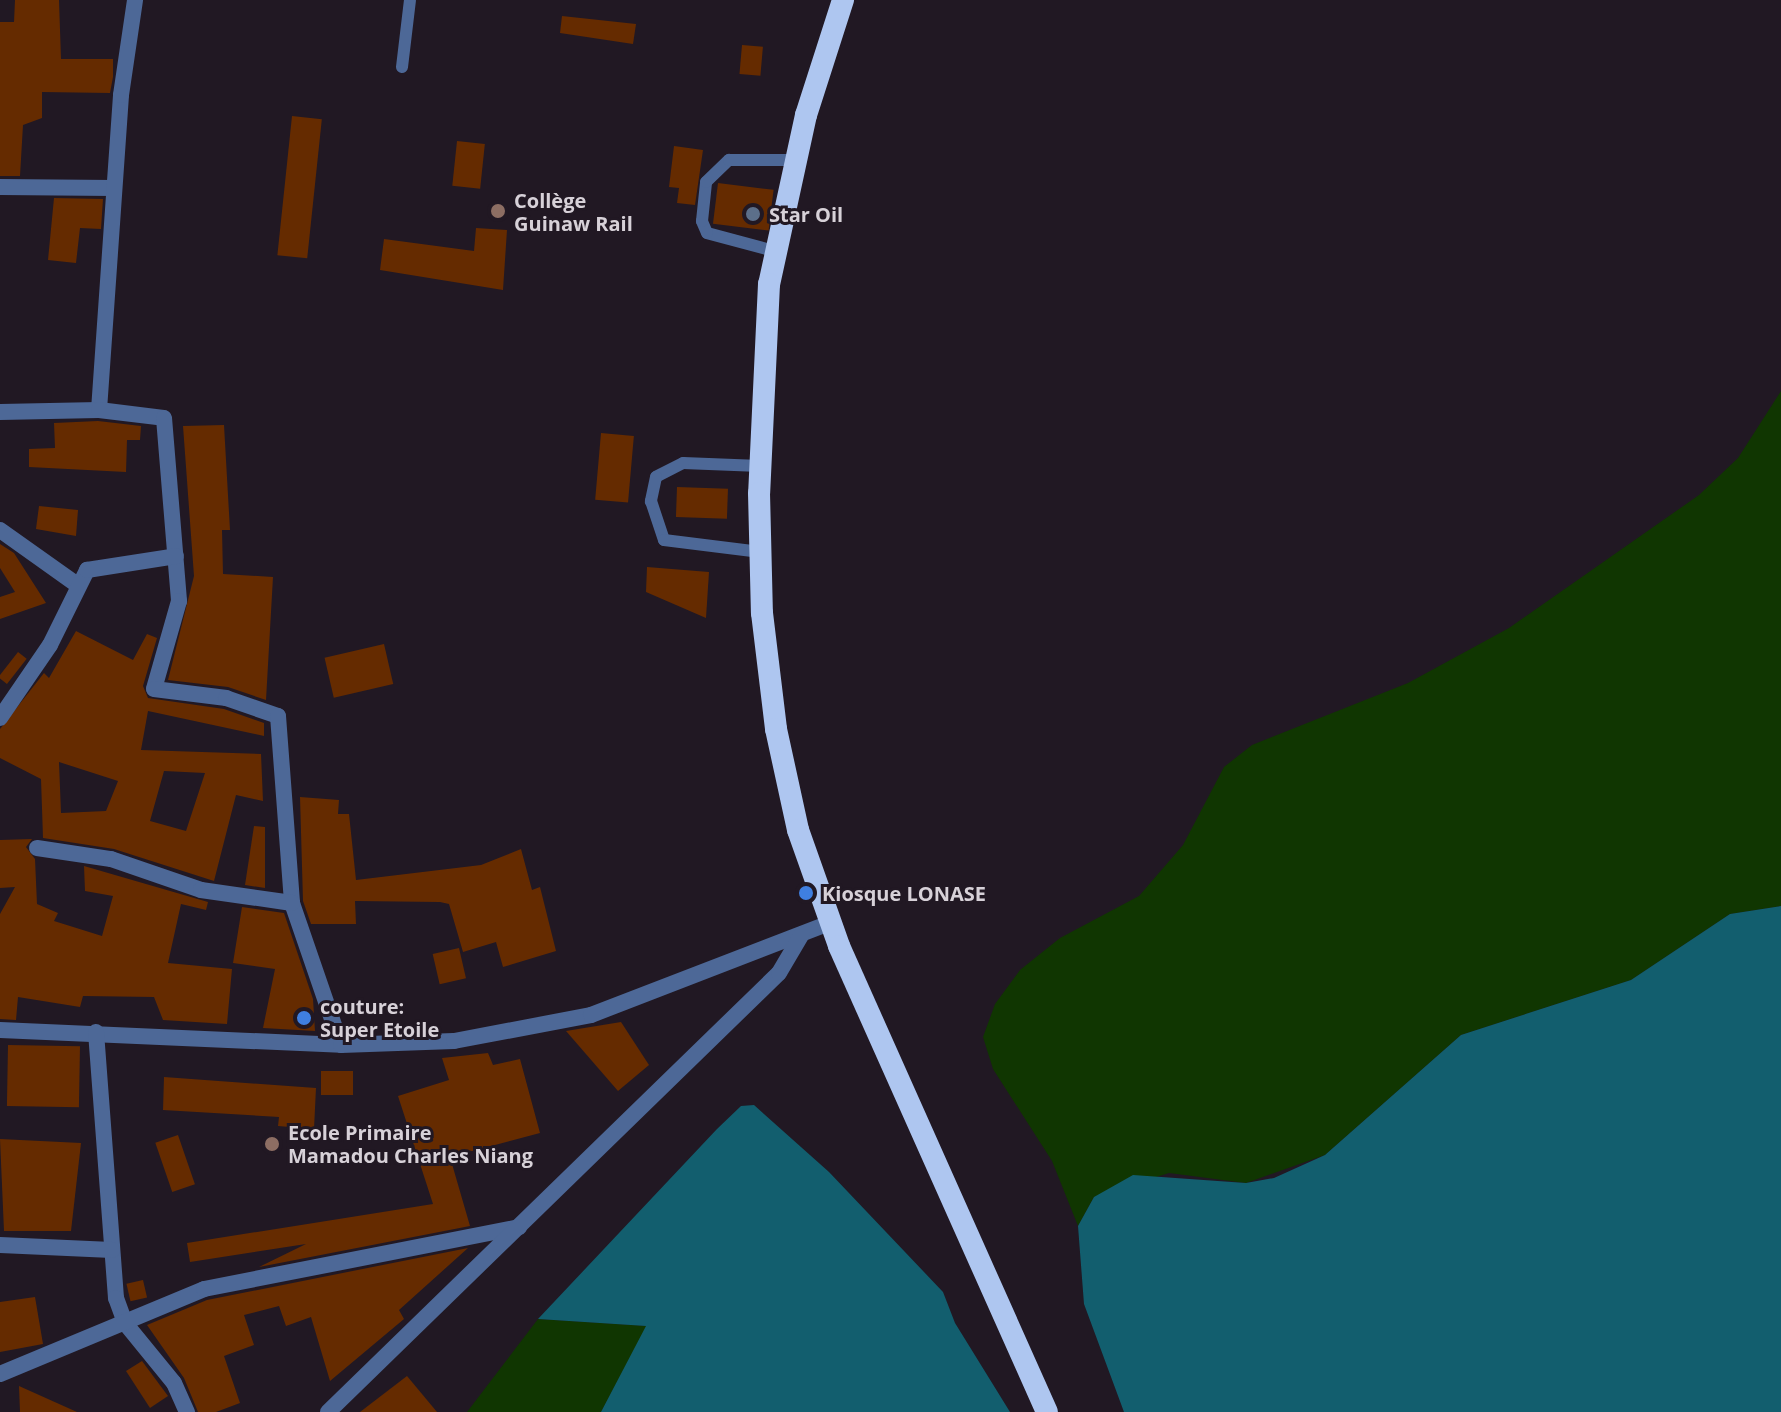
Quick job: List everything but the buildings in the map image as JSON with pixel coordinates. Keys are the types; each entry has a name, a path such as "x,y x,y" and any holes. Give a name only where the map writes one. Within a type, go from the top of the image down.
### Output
{"highway":[{"path":"843,0 795,160 774,251 760,466 760,552 768,670 785,779 830,923 1047,1412"}],"street":[{"path":"99,410 114,188 135,0"},
{"path":"0,187 114,188"},
{"path":"0,412 99,410 164,418 176,556 176,627 154,689 226,698 278,716 292,903 341,1045"},
{"path":"0,530 76,584"},
{"path":"0,718 50,645 76,584 104,563 176,556"},
{"path":"37,848 111,859 201,890 292,903"},
{"path":"0,1030 341,1045 454,1041 591,1015 830,923"},
{"path":"328,1412 779,973 802,934"},
{"path":"96,1032 112,1250 125,1323 162,1366 187,1412"},
{"path":"0,1374 204,1289 521,1226"},
{"path":"0,1245 112,1250"}],"lane":[{"path":"402,67 410,0"},
{"path":"774,251 707,233 702,221 706,182 729,160 795,160"},
{"path":"760,466 683,463 656,477 651,501 664,540 760,552"}],"green space":[{"path":"1781,391 1781,906 1730,914 1631,980 1461,1035 1325,1155 1246,1183 1169,1173 1094,1197 1078,1226 1052,1161 993,1069 983,1037 995,1004 1020,970 1060,938 1139,896 1183,845 1224,767 1252,745 1408,683 1509,628 1699,495 1738,458"},
{"path":"538,1319 647,1326 601,1412 467,1412"}],"water":[{"path":"1781,906 1781,1412 1124,1412 1084,1304 1078,1226 1094,1197 1133,1175 1246,1183 1274,1178 1325,1155 1461,1035 1631,980 1730,914"},
{"path":"754,1105 829,1172 943,1292 955,1323 1010,1412 601,1412 646,1326 538,1319 717,1129 741,1106"}],"place":[{"name":"Collège Guinaw Rail","path":"498,211"},
{"name":"Star Oil","path":"753,214"},
{"name":"Kiosque LONASE","path":"806,893"},
{"name":"couture: Super Etoile","path":"304,1018"},
{"name":"Ecole Primaire Mamadou Charles Niang","path":"272,1144"}]}
